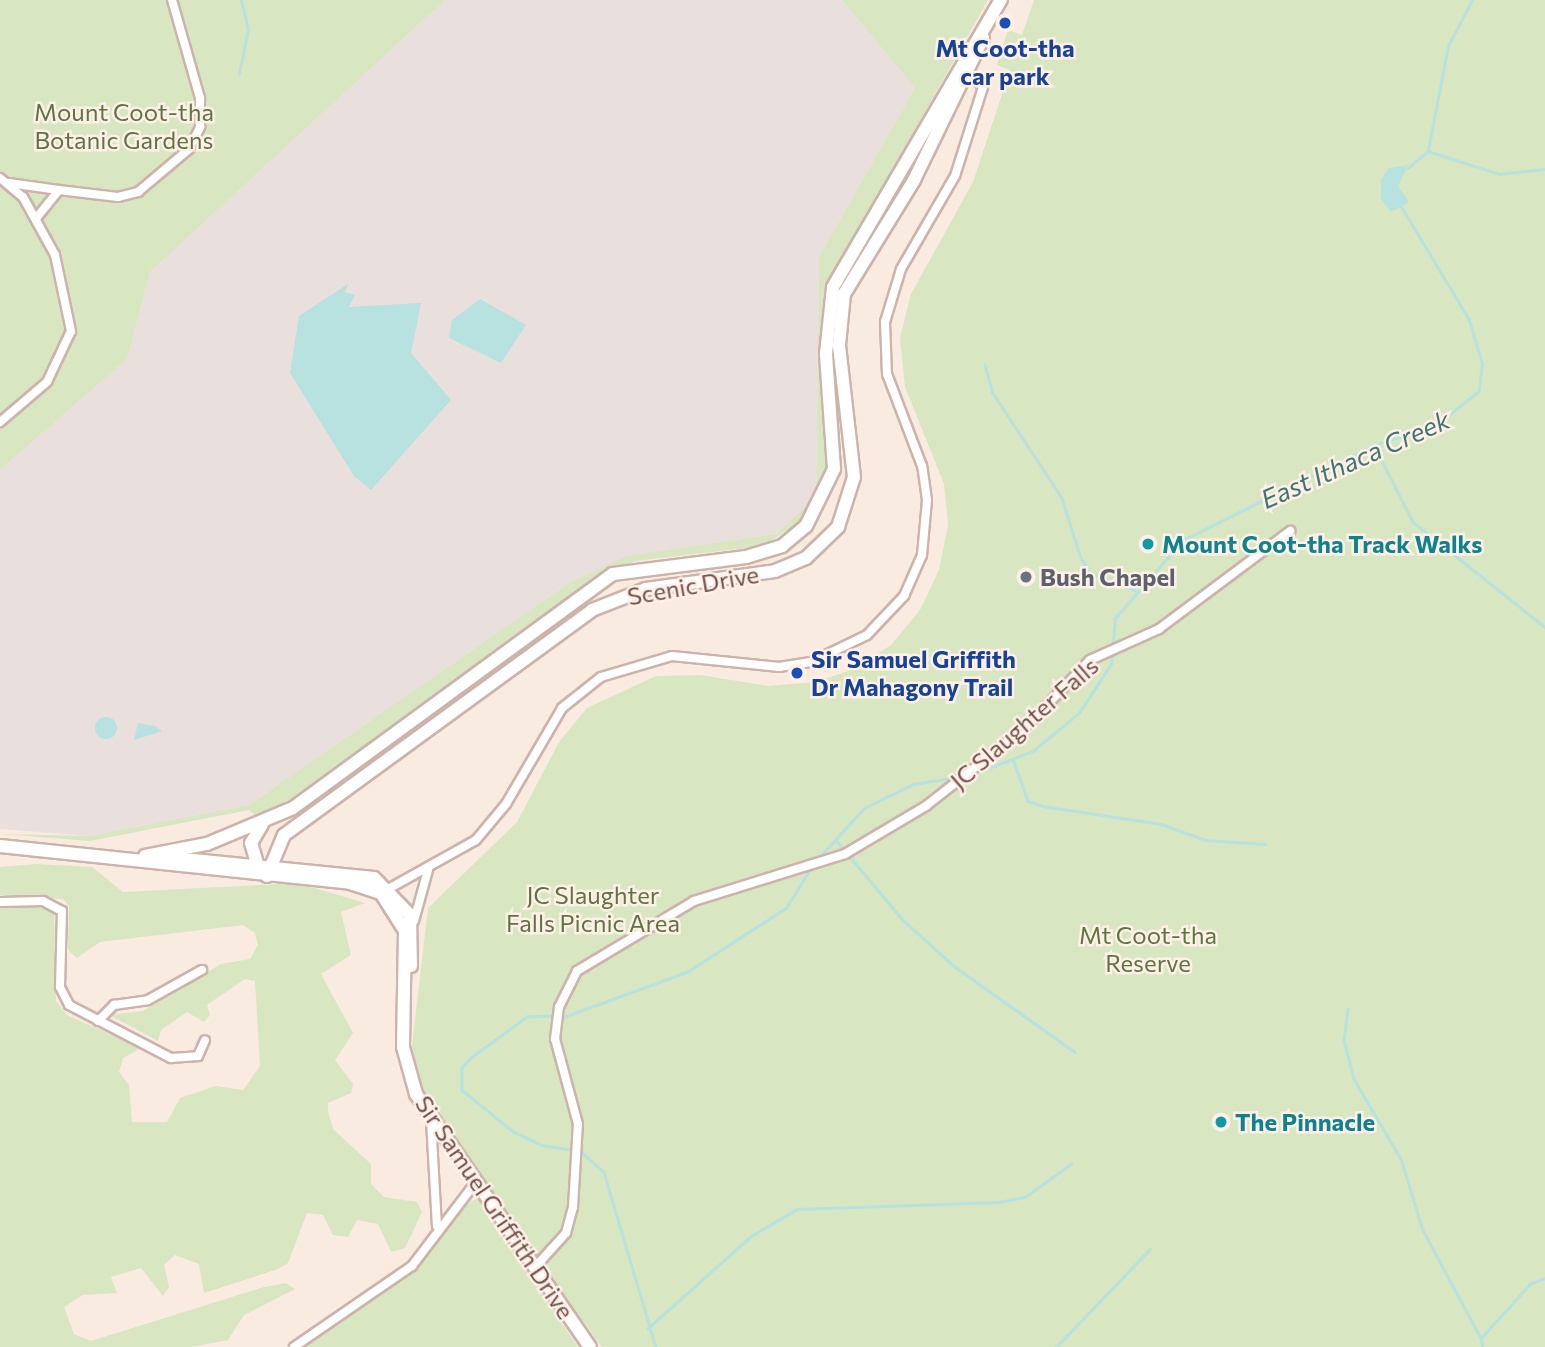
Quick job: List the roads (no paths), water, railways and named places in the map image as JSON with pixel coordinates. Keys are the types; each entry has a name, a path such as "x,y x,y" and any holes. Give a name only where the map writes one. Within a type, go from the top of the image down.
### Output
{"main road":[{"path":"951,76 967,70 999,3"},
{"path":"951,76 999,3"},
{"name":"Scenic Drive","path":"269,870 284,835 592,610 646,589 775,571 806,558 831,536 847,512 854,477 839,345 844,294 914,180 967,70"},
{"name":"Scenic Drive","path":"255,863 254,832 613,574 746,557 782,546 806,526 834,469 826,354 833,287 951,76"},
{"name":"Scenic Drive","path":"145,856 184,851 281,814"},
{"path":"0,846 269,870 384,889 414,926 405,991"},
{"path":"110,856 255,863 269,870"},
{"name":"Sir Samuel Griffith Drive","path":"384,889 404,928 403,1047 431,1120 537,1265 590,1347"}],"street":[{"path":"0,178 9,183 118,197 138,192 189,149 200,127 200,98 172,0"},
{"path":"384,889 430,869 483,833 562,708 601,677 672,656 779,667 811,662 867,635 904,596 922,555 927,500 922,466 887,374 885,322 901,268 947,197 983,83 967,70"},
{"path":"0,422 47,383 71,331 62,277 37,218 9,183"},
{"path":"37,218 59,190"},
{"name":"JC Slaughter Falls","path":"537,1265 566,1233 578,1124 556,1050 556,1020 559,1007 577,971 593,958 694,901 848,852 961,780 1105,652 1158,629 1290,531"},
{"path":"414,926 420,885 430,869"},
{"path":"0,902 43,901 62,911 63,997 98,1021 171,1058 198,1056 205,1040"},
{"path":"98,1021 114,1006 148,1000 202,970"},
{"path":"431,1120 439,1209 433,1238"},
{"path":"294,1347 395,1281 433,1238 476,1182"}],"water":[{"path":"1408,165 1398,186 1409,202 1391,212 1381,199 1381,180 1389,168"},
{"path":"348,284 345,292 355,295 349,307 421,303 411,353 451,400 371,490 354,476 290,373 299,316"},
{"path":"480,299 526,325 501,363 449,338 452,320"},
{"path":"106,717 114,720 117,728 114,736 106,739 98,736 95,728 98,720"},
{"path":"138,723 155,726 162,731 134,740"}],"waterway":[{"path":"239,74 248,29 241,0"},
{"path":"1428,150 1448,46 1472,0"},
{"name":"East Ithaca Creek","path":"1408,168 1428,151 1499,174 1545,169"},
{"name":"East Ithaca Creek","path":"968,776 1033,751 1079,713 1111,664 1115,618 1183,540 1372,446 1437,424 1479,391 1482,364 1469,320 1400,205"},
{"path":"985,364 993,393 1062,498 1081,558 1091,573 1135,590"},
{"path":"1374,445 1413,522 1545,627"},
{"path":"1013,759 1028,801 1043,806 1161,824 1206,840 1265,844"},
{"name":"East Ithaca Creek","path":"816,861 864,808 913,784 958,777"},
{"path":"836,840 903,920 954,966 1075,1052"},
{"name":"East Ithaca Creek","path":"561,1018 687,972 786,908 812,866"},
{"path":"1348,1009 1344,1040 1354,1079 1401,1159 1423,1230 1481,1338"},
{"name":"East Ithaca Creek","path":"555,1016 527,1017 471,1058 462,1068 462,1090 514,1132 542,1145 580,1151 604,1172 656,1347"},
{"path":"647,1329 751,1236 797,1209 999,1202 1025,1197 1071,1164"},
{"path":"1056,1347 1150,1249"},
{"path":"1482,1347 1481,1338 1530,1284 1545,1278"}],"place":[{"name":"Mt Coot-tha car park","path":"1005,23"},
{"name":"Mount Coot-tha Track Walks","path":"1148,544"},
{"name":"Bush Chapel","path":"1026,577"},
{"name":"Sir Samuel Griffith Dr Mahagony Trail","path":"797,673"},
{"name":"The Pinnacle","path":"1221,1122"}],"park label":[{"name":"Mount Coot-tha Botanic Gardens","path":"124,126"},
{"name":"JC Slaughter Falls Picnic Area","path":"593,909"},
{"name":"Mt Coot-tha Reserve","path":"1148,949"}]}
